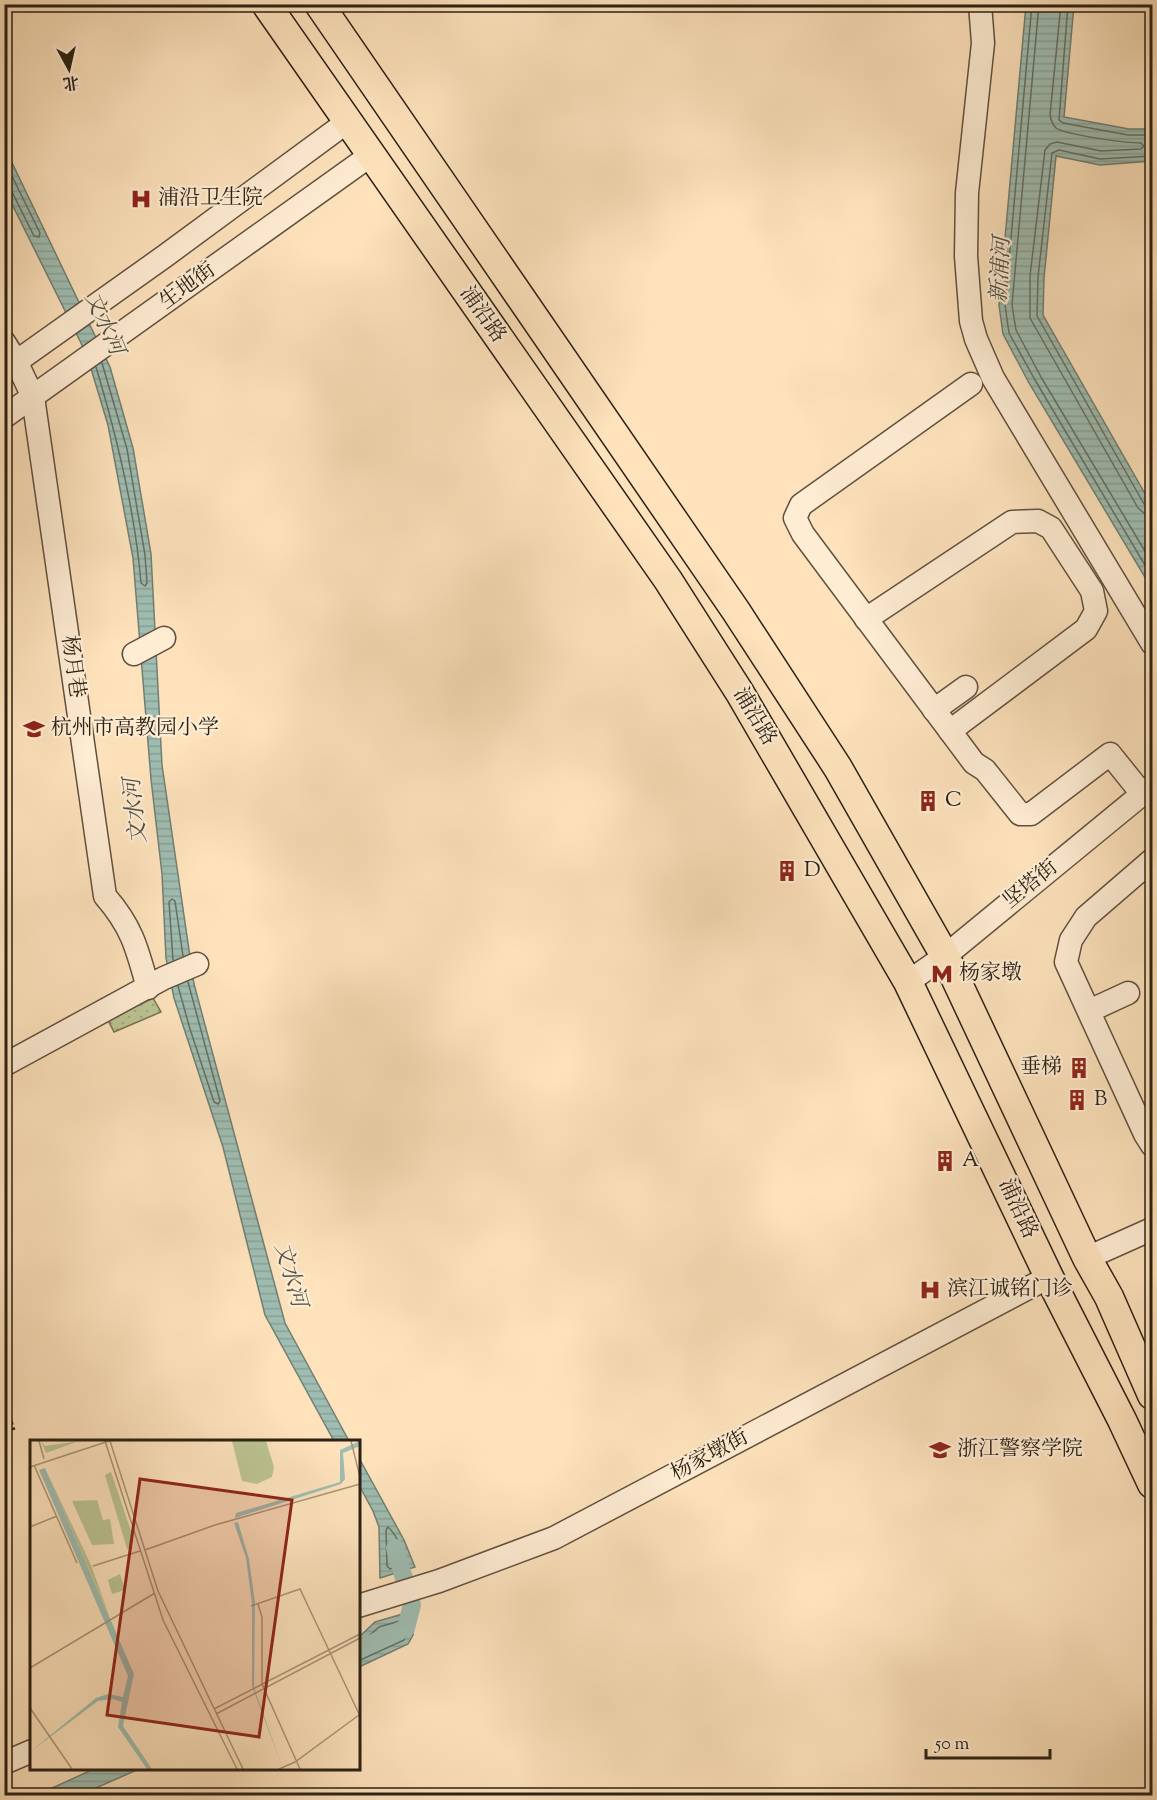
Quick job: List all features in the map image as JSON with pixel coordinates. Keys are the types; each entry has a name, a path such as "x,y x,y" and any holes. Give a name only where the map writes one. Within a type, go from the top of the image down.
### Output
{"main road":[{"name":"浦沿路","path":"266,4 668,580 740,693 909,982 1049,1277 1152,1484"},
{"name":"浦沿路","path":"319,4 736,611 838,768 945,956 1087,1258 1109,1297 1152,1395"}],"street":[{"path":"980,4 983,43 965,221 968,302 976,339 993,378 1152,643"},
{"name":"生地街","path":"8,358 45,341 347,122"},
{"name":"生地街","path":"4,417 371,155"},
{"name":"杨月巷","path":"8,358 33,397 105,896 122,915 156,983"},
{"path":"971,384 801,505 795,518 803,534 974,763 985,770 1020,814 1031,814 1110,754 1148,790"},
{"path":"866,619 1012,522 1038,521 1051,528 1092,591 1096,611 1086,629 950,731"},
{"path":"134,654 164,638"},
{"path":"934,710 966,687"},
{"name":"坚塔街","path":"909,982 945,956 1148,790"},
{"path":"1152,860 1086,917 1071,940 1066,962 1152,1146"},
{"path":"4,1065 62,1032 197,964"},
{"path":"1089,1011 1128,993"},
{"path":"1087,1258 1152,1228"},
{"name":"杨家墩街","path":"364,1604 439,1581 554,1538 1049,1277"},
{"path":"4,1763 30,1752"}],"path":[{"path":"4,1400 14,1430"}],"green space":[{"path":"153,998 161,1012 114,1032 108,1020"}],"water":[{"path":"1026,5 1074,5 1064,117 1129,129 1152,129 1152,161 1100,165 1056,156 1044,278 1043,315 1152,506 1152,589 1029,383 1003,334 999,305"},
{"path":"4,146 110,367 133,448 151,554 162,765 194,984 285,1323 348,1440 333,1440 265,1315 223,1147 174,998 166,958 162,874 151,779 133,558 108,425 81,343 5,190"},
{"path":"360,1460 404,1540 415,1567 380,1578 379,1527 360,1487"},
{"path":"413,1611 413,1635 408,1644 360,1667 360,1636 375,1622"},
{"path":"92,1770 137,1770 80,1795 37,1795"}],"waterway":[{"name":"文水河","path":"360,1649 406,1628 412,1605 395,1548"}],"place":[{"name":"浦沿卫生院","path":"141,199"},
{"name":"杭州市高教园小学","path":"34,729"},
{"name":"C","path":"928,801"},
{"name":"D","path":"787,871"},
{"name":"杨家墩","path":"942,974"},
{"name":"垂梯","path":"1079,1068"},
{"name":"B","path":"1077,1100"},
{"name":"A","path":"945,1161"},
{"name":"滨江诚铭门诊","path":"930,1290"},
{"name":"浙江警察学院","path":"940,1450"}],"water label":[{"name":"新浦河","path":"1002,270"}]}
